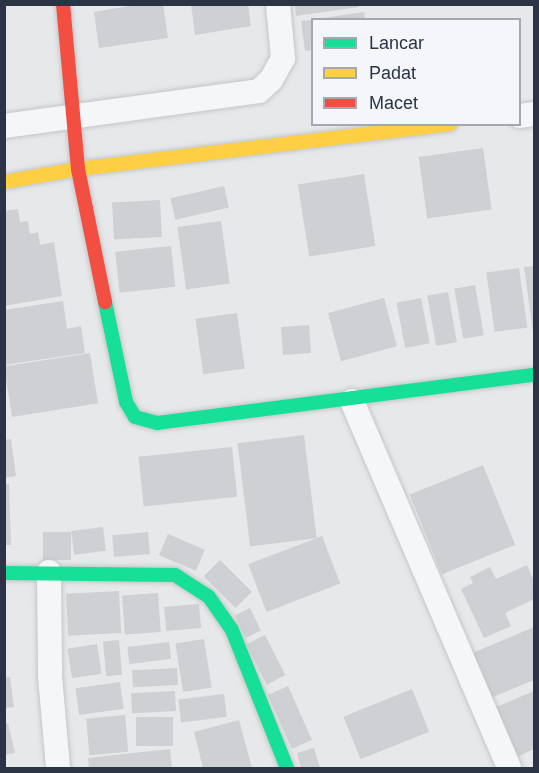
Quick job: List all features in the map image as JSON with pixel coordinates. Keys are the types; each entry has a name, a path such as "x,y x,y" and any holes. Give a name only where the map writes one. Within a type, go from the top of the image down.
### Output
{"street":[{"path":"63,4 71,117 78,169 126,402 135,417 158,423 352,401 534,375"},
{"path":"4,126 259,91 272,80 283,58 278,4"},
{"path":"4,182 78,169 433,126"},
{"path":"352,401 509,768"},
{"path":"49,572 50,676 57,768"},
{"path":"4,573 175,575 209,597 232,630 287,768"}],"building":[{"path":"141,4 163,4 168,38 99,48 94,12"},
{"path":"191,4 248,4 251,26 195,35"},
{"path":"295,4 359,4 359,7 296,16"},
{"path":"364,12 365,18 323,18"},
{"path":"311,20 311,50 305,51 301,21"},
{"path":"483,148 492,209 427,218 419,157"},
{"path":"364,174 375,246 309,257 298,184"},
{"path":"224,186 229,207 175,220 170,198"},
{"path":"160,200 162,237 114,239 112,203"},
{"path":"18,209 20,222 28,221 30,234 38,232 40,245 54,242 62,296 4,306 4,211"},
{"path":"221,221 230,283 186,290 177,227"},
{"path":"171,246 175,287 120,293 115,252"},
{"path":"534,266 534,332 533,332 524,267"},
{"path":"519,268 527,327 495,332 486,273"},
{"path":"475,285 484,335 463,339 454,289"},
{"path":"448,292 457,342 436,346 427,296"},
{"path":"384,298 397,346 341,361 328,313"},
{"path":"421,298 430,343 405,348 396,303"},
{"path":"63,301 67,329 81,326 85,353 4,365 4,310"},
{"path":"237,313 245,368 203,374 195,319"},
{"path":"309,325 311,353 283,355 281,327"},
{"path":"90,353 98,403 12,417 4,367"},
{"path":"304,435 317,538 250,546 237,443"},
{"path":"11,439 16,476 4,478 4,440"},
{"path":"232,447 237,497 144,507 139,457"},
{"path":"483,465 515,545 442,574 410,495"},
{"path":"4,484 9,484 11,545 4,545"},
{"path":"103,527 106,551 74,555 71,531"},
{"path":"43,532 71,532 71,560 43,560"},
{"path":"148,532 150,554 114,557 112,535"},
{"path":"168,534 205,550 196,571 159,555"},
{"path":"322,536 340,584 267,612 248,564"},
{"path":"220,560 252,592 236,608 204,576"},
{"path":"527,565 534,581 534,599 505,613 511,626 484,638 461,589 473,583 470,577 490,567 496,579"},
{"path":"119,591 121,633 68,636 66,594"},
{"path":"158,593 161,632 125,634 122,596"},
{"path":"199,604 201,628 166,631 164,607"},
{"path":"250,608 261,630 246,638 235,615"},
{"path":"534,627 534,680 488,699 470,654"},
{"path":"265,635 285,675 267,685 246,645"},
{"path":"204,639 212,687 183,692 175,644"},
{"path":"119,640 122,675 106,676 103,641"},
{"path":"169,642 171,659 129,664 127,647"},
{"path":"97,644 102,674 72,678 67,649"},
{"path":"177,668 178,685 133,687 132,670"},
{"path":"10,677 14,707 4,708 4,678"},
{"path":"120,682 124,709 79,715 75,688"},
{"path":"288,686 312,740 292,749 268,695"},
{"path":"412,689 429,732 361,759 343,717"},
{"path":"175,691 176,711 132,713 131,693"},
{"path":"534,691 534,749 515,758 494,708"},
{"path":"224,694 227,717 181,722 178,700"},
{"path":"125,715 128,752 89,755 86,718"},
{"path":"136,717 173,717 173,746 136,746"},
{"path":"239,720 252,768 203,768 194,732"},
{"path":"8,723 15,753 4,755 4,724"},
{"path":"314,748 320,768 301,768 297,753"},
{"path":"170,749 172,768 89,768 88,758"}],"traffic: fast":[{"path":"105,302 126,402 135,417 157,423 534,375"},
{"path":"4,573 175,575 209,597 232,630 287,768"}],"traffic: slow":[{"path":"4,182 78,169 433,126"}],"traffic: jam":[{"path":"63,4 78,169 105,302"}]}
